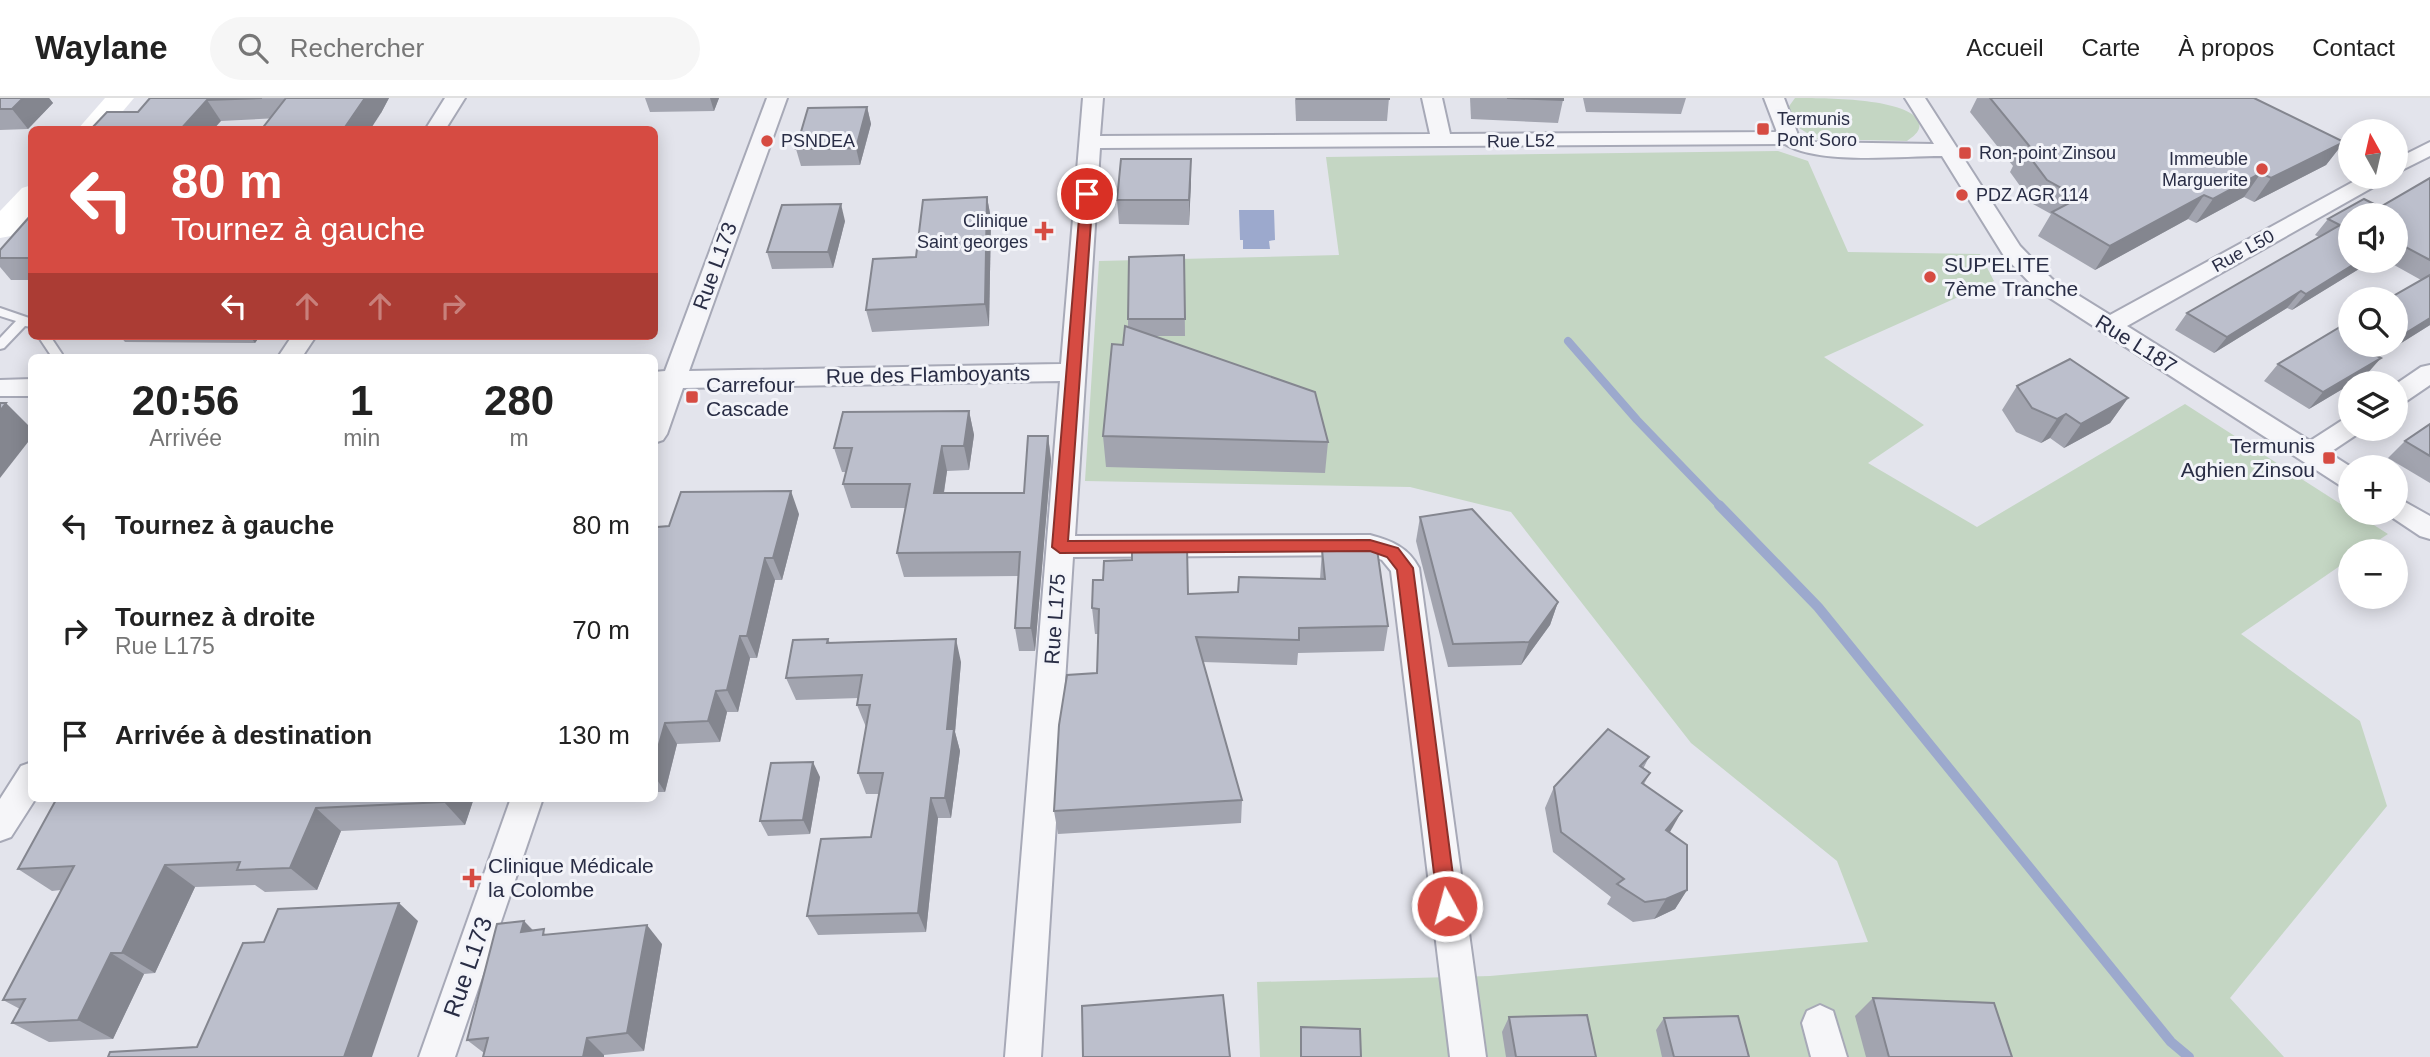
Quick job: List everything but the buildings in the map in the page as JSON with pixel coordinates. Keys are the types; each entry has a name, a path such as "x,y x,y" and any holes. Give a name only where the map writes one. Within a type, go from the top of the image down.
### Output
{"street":[{"path":"95,126 120,98"},
{"path":"438,126 455,98"},
{"name":"Rue L173","path":"658,412 664,380 777,98"},
{"name":"Rue L175","path":"1023,1057 1093,98"},
{"path":"1432,98 1442,142"},
{"path":"1774,98 1789,138"},
{"name":"Rue L187","path":"1915,98 2025,268 2070,303 2338,471"},
{"name":"Rue L52","path":"1091,142 1789,138 1816,150 1948,150"},
{"path":"2408,160 2430,148"},
{"name":"Rue L50","path":"2108,326 2355,189"},
{"path":"0,229 28,198"},
{"name":"Rue des Flamboyants","path":"664,380 1075,372"},
{"path":"2408,388 2430,373"},
{"path":"0,388 28,387"},
{"path":"2309,453 2338,435"},
{"path":"2408,515 2430,529"},
{"path":"1060,547 1370,545 1392,552 1405,568 1468,1057"},
{"path":"0,827 28,782"},
{"name":"Rue L173","path":"437,1057 526,802"},
{"path":"1820,1023 1829,1057"}],"lane":[{"path":"0,312 28,322"},
{"path":"0,345 28,322"}],"green space":[{"path":"1795,98 1881,103 1910,113 1918,120 1919,127 1907,141 1817,139 1794,125 1787,109"},
{"path":"1778,151 1808,161 1848,252 1980,254 1994,281 1824,357 1924,425 1868,463 1977,527 2185,404 2338,502 2338,525 2374,525 2388,534 2380,539 2338,539 2338,567 2241,634 2360,721 2387,806 2230,998 2284,1057 1260,1057 1257,982 1490,976 1868,942 1837,861 1691,743 1511,512 1410,487 1085,481 1099,261 1339,255 1326,157"}],"water":[{"path":"1239,210 1274,210 1275,240 1269,241 1270,249 1243,249"}],"waterway":[{"path":"1568,341 1637,420 1720,506"},
{"path":"1719,505 1818,607 2171,1042 2189,1057"}],"place":[{"name":"Termunis Pont Soro","path":"1763,129"},
{"name":"PSNDEA","path":"767,141"},
{"name":"Ron-point Zinsou","path":"1965,153"},
{"name":"Immeuble Marguerite","path":"2262,169"},
{"name":"PDZ AGR 114","path":"1962,195"},
{"name":"Clinique Saint georges","path":"1044,231"},
{"name":"SUP'ELITE 7ème Tranche","path":"1930,277"},
{"name":"Carrefour Cascade","path":"692,397"},
{"name":"Termunis Aghien Zinsou","path":"2329,458"},
{"name":"Clinique Médicale la Colombe","path":"472,878"}],"route":[{"path":"1087,194 1060,547 1370,545 1392,552 1405,568 1447,906"}]}
